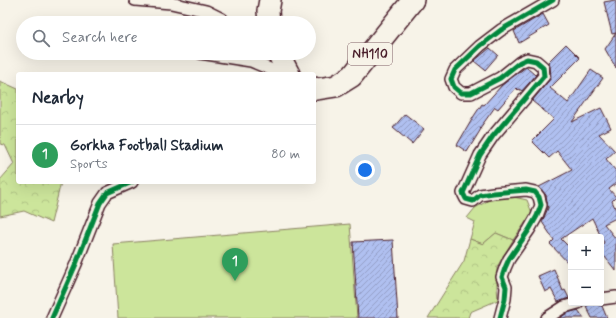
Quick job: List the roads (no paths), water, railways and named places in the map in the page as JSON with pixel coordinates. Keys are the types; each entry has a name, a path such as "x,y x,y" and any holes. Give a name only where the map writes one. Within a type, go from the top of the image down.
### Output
{"highway":[{"path":"268,16 270,0"},
{"name":"NH110","path":"316,89 336,86 352,76 413,0"}],"street":[{"path":"135,0 172,3 206,11 216,16"},
{"path":"500,318 505,299 506,287 502,277 509,259 537,216 541,205 539,197 535,192 526,190 480,196 473,201 466,199 463,193 480,155 493,136 544,76 543,67 536,61 527,59 520,62 500,78 471,93 460,93 454,87 451,79 455,70 480,46 501,30 554,0"},
{"path":"245,60 281,70"},
{"path":"52,318 100,203 108,193 128,184"},
{"path":"604,298 616,297"},
{"path":"547,318 568,306"}],"place":[{"name":"Gorkha Football Stadium","path":"235,281"}]}
